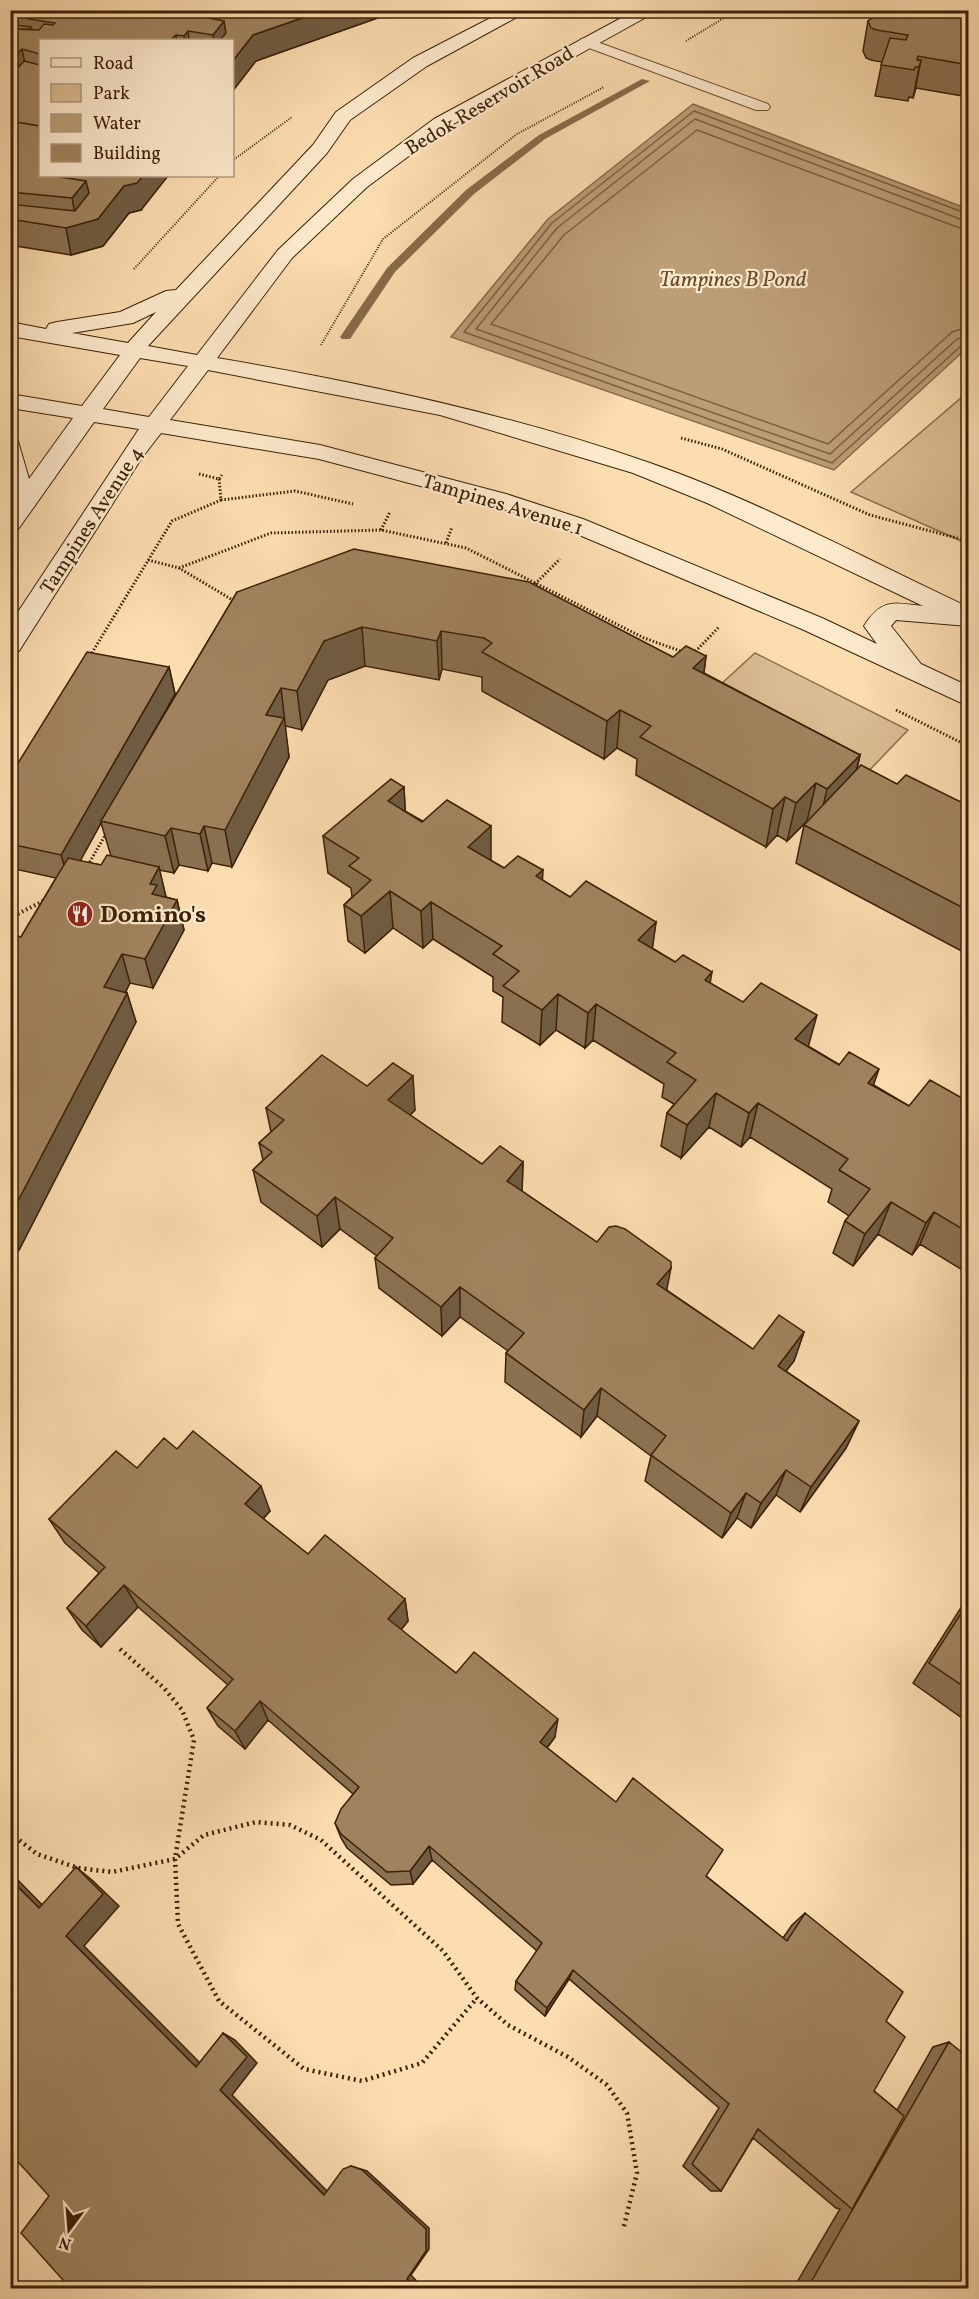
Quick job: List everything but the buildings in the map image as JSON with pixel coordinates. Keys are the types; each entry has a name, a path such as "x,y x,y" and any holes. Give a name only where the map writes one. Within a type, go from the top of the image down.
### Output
{"main road":[{"path":"17,514 133,352 186,290 320,149 343,116 420,62 521,10"},
{"name":"Bedok Reservoir Road","path":"154,425 285,254 360,183 441,123 586,42 650,10"},
{"path":"20,330 125,318 186,290"},
{"path":"20,330 133,352 311,381 445,409 641,468 716,498 969,618"},
{"name":"Tampines Avenue 1","path":"10,400 320,453 429,480 563,520 813,624 969,697"},
{"name":"Tampines Avenue 4","path":"10,645 131,456 154,425"},
{"path":"10,446 17,514"},
{"path":"917,673 877,626 890,611 969,618"}],"lane":[{"path":"586,42 762,107"}],"path":[{"path":"723,10 732,14"},
{"path":"317,351 383,238 518,134 648,63 737,10"},
{"path":"133,270 218,177"},
{"path":"219,479 221,500"},
{"path":"86,663 172,520 221,500 295,491 357,504"},
{"path":"378,509 400,514"},
{"path":"381,531 390,512"},
{"path":"870,515 969,540"},
{"path":"442,524 452,527 446,543"},
{"path":"179,568 271,533 381,531 466,548 644,638 692,655 721,624 711,620"},
{"path":"535,584 561,557 556,555"},
{"path":"148,560 179,568 237,602 231,613"},
{"path":"893,709 969,746"},
{"path":"84,871 108,830"},
{"path":"10,918 49,897"},
{"path":"120,1649 164,1688 183,1710 194,1740 175,1859 178,1924 219,2001 304,2070 362,2081 422,2063 477,1998"},
{"path":"10,1833 37,1854 78,1868 112,1872 175,1859 204,1835 256,1822 290,1824 321,1840 443,1951 477,1998 508,2025 568,2057 607,2085 627,2114 637,2173 623,2230"}],"green space":[{"path":"968,392 968,544 851,492"},
{"path":"755,653 908,730 863,777 708,696"}],"water":[{"name":"Tampines B Pond","path":"693,104 968,209 968,347 834,470 451,337 548,219"}],"waterway":[{"path":"346,337 391,270 470,192 542,137 645,81"}],"place":[{"name":"Domino's","path":"80,914"}]}
